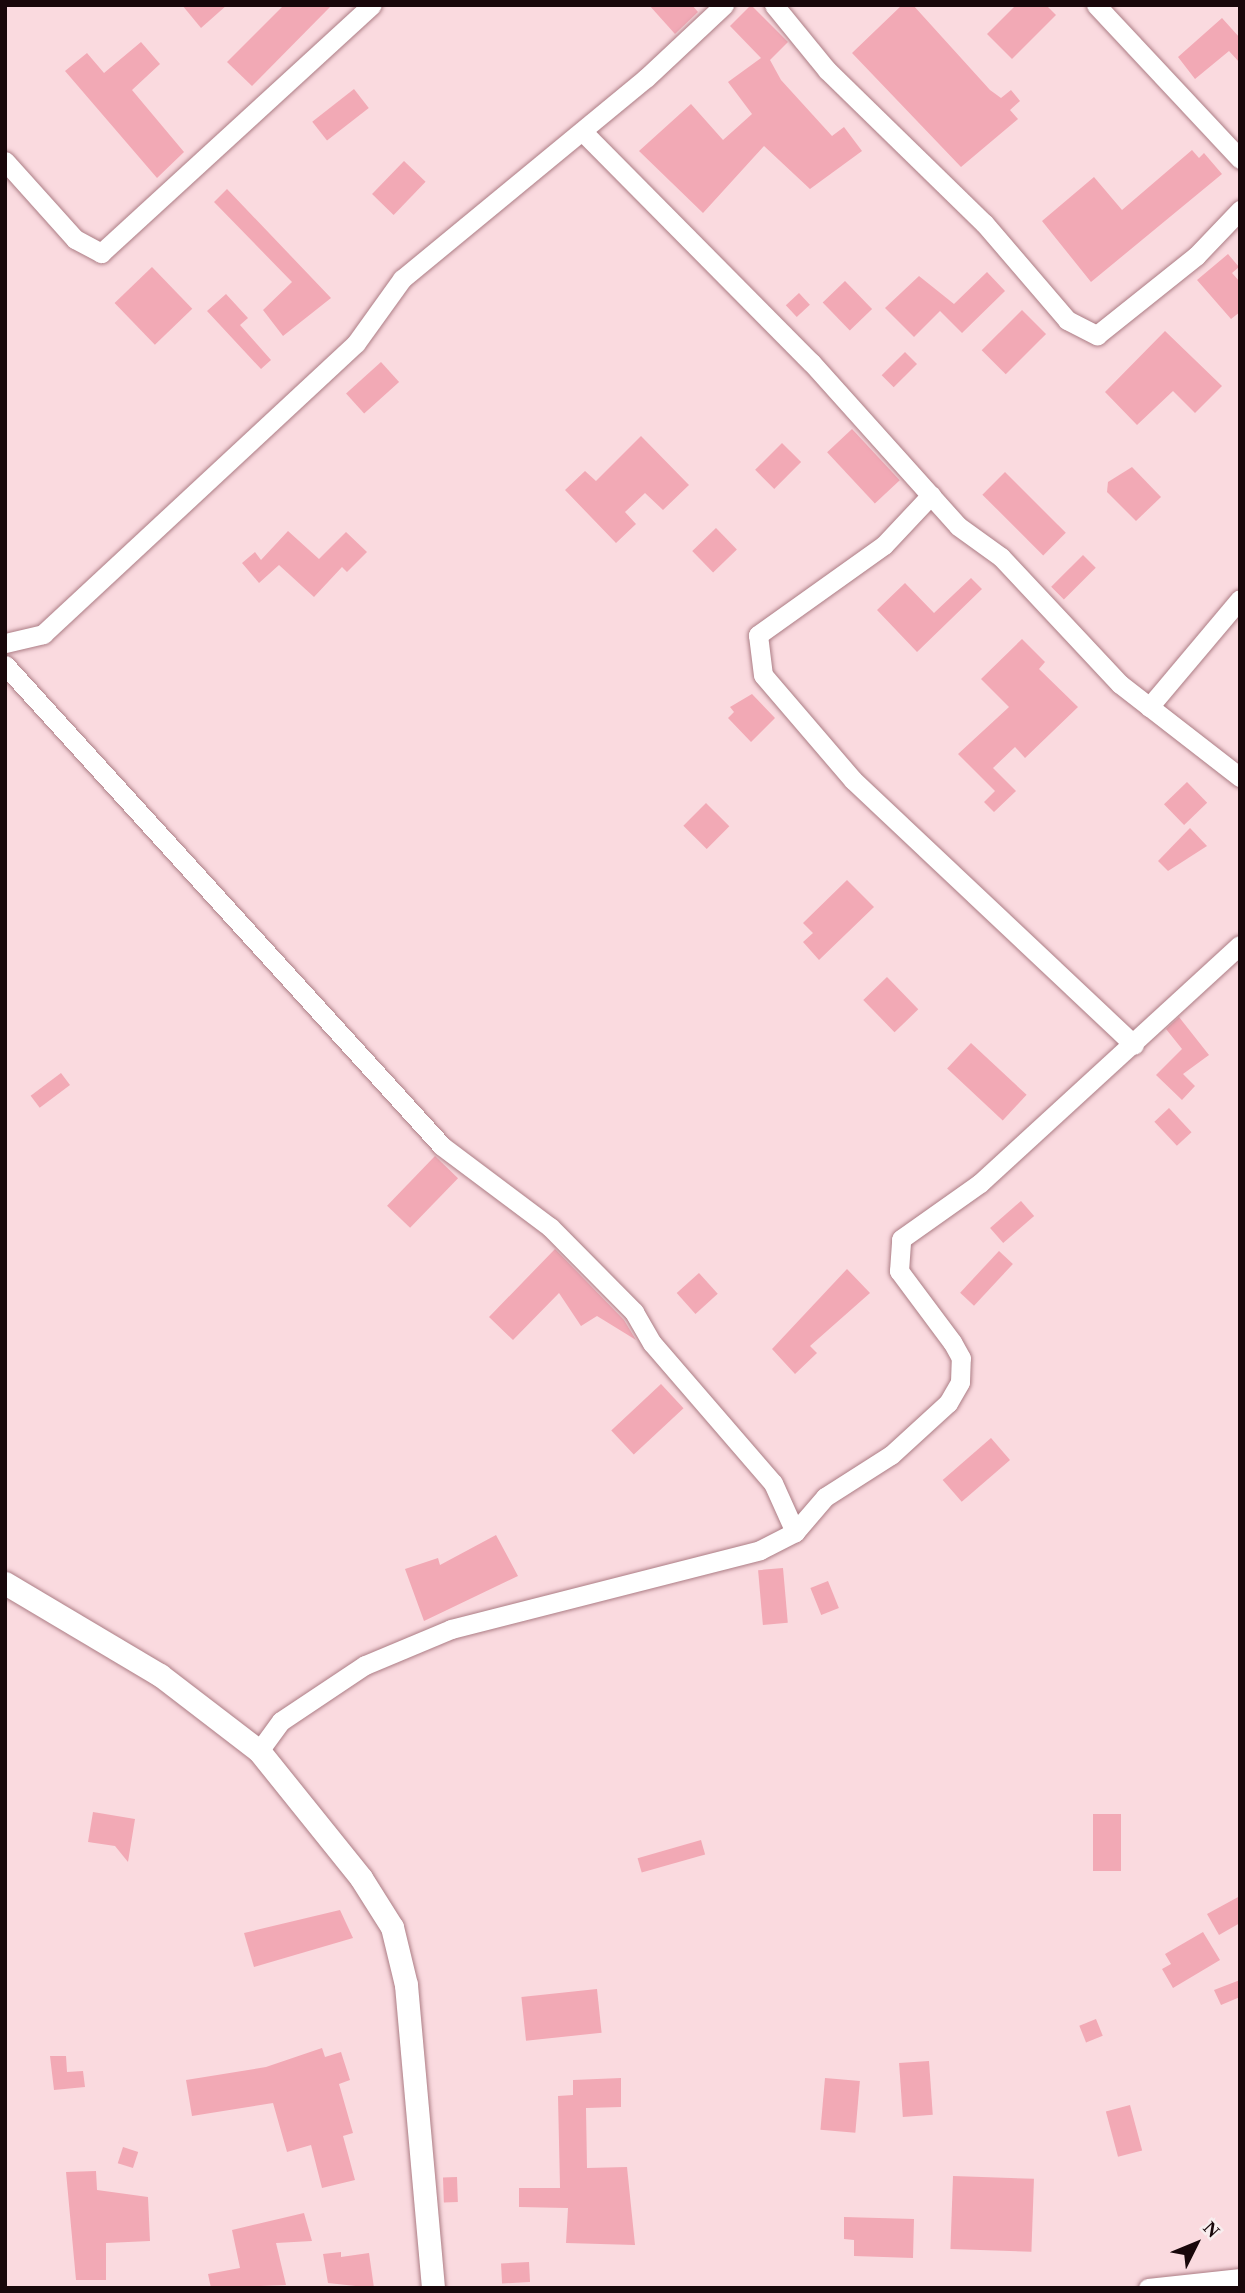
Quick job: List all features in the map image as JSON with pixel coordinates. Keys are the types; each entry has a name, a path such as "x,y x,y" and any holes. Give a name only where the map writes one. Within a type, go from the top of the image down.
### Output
{"street":[{"path":"5,161 75,239 101,253 372,5"},
{"path":"5,643 43,634 356,343 402,279 583,132 724,5"},
{"path":"774,5 827,70 976,214 1067,320 1097,335 1196,256 1240,210"},
{"path":"1096,5 1240,159"},
{"path":"583,132 811,362 930,495 1149,707 1240,777"},
{"path":"930,495 884,545 758,635 763,675 853,780 1134,1045"},
{"path":"1149,707 1240,599"},
{"path":"5,665 442,1146 550,1227 634,1312 652,1343 774,1483 795,1532"},
{"path":"259,1751 281,1721 365,1665 451,1629 564,1597 664,1579 795,1532 825,1497 891,1455 948,1403 960,1382 961,1358 900,1271 901,1238 980,1183 1134,1045 1240,945"},
{"path":"5,1583 160,1675 259,1751 361,1878 391,1927 406,1985 433,2288"},
{"path":"1148,2288 1240,2278"}],"building":[{"path":"182,5 227,5 201,28"},
{"path":"284,5 332,5 252,86 227,62"},
{"path":"649,5 692,5 698,12 675,34"},
{"path":"751,5 788,42 770,60 781,80 832,136 844,127 862,151 810,189 764,146 703,213 639,151 691,104 723,140 752,114 728,82 761,58 730,26"},
{"path":"902,5 913,5 990,90 1001,98 1011,90 1020,101 1010,110 1018,119 961,167 852,53"},
{"path":"1016,5 1046,5 1056,15 1012,59 987,34"},
{"path":"1222,18 1240,38 1240,63 1229,51 1195,79 1178,57"},
{"path":"141,42 160,64 132,90 184,152 157,178 65,71 87,53 104,73"},
{"path":"354,89 369,108 327,141 312,122"},
{"path":"1192,150 1199,158 1204,153 1222,174 1091,282 1042,221 1094,177 1122,210"},
{"path":"404,161 426,182 394,215 372,194"},
{"path":"227,189 331,298 283,336 263,310 292,282 214,202"},
{"path":"1228,254 1239,267 1232,273 1240,282 1240,312 1231,319 1197,280"},
{"path":"152,267 192,309 155,345 115,303"},
{"path":"987,272 1005,291 962,333 940,311 914,337 885,308 919,276 954,304"},
{"path":"845,281 872,309 850,331 823,303"},
{"path":"799,293 810,305 797,317 786,305"},
{"path":"226,294 248,318 240,325 271,360 261,369 207,311"},
{"path":"1022,310 1046,334 1006,374 982,350"},
{"path":"1165,331 1222,386 1195,413 1173,391 1137,425 1105,392"},
{"path":"905,352 917,364 894,387 882,375"},
{"path":"381,362 399,382 364,414 346,393"},
{"path":"852,429 900,480 875,503 827,452"},
{"path":"641,436 689,485 663,510 645,493 625,512 636,524 616,543 565,490 585,471 596,481"},
{"path":"782,443 801,462 774,489 755,470"},
{"path":"1132,467 1161,497 1136,521 1107,492 1108,482"},
{"path":"1005,472 1066,533 1043,555 982,495"},
{"path":"716,528 737,550 713,573 692,551"},
{"path":"288,531 319,559 346,532 367,552 347,572 342,567 314,597 279,565 259,583 242,563 255,552 261,560"},
{"path":"1083,555 1096,568 1064,600 1051,587"},
{"path":"971,578 982,589 917,652 877,610 905,583 934,613"},
{"path":"1022,639 1045,662 1039,669 1078,707 1025,758 1015,747 993,768 1016,791 994,812 984,802 995,791 958,754 1009,707 981,679"},
{"path":"752,694 775,718 751,742 728,718 734,712 730,707"},
{"path":"1187,782 1207,803 1184,825 1164,804"},
{"path":"706,803 729,826 707,849 683,826"},
{"path":"1190,828 1207,846 1168,871 1158,861"},
{"path":"847,880 874,907 819,960 803,942 813,933 803,923"},
{"path":"887,977 918,1009 895,1032 863,1000"},
{"path":"1179,1017 1209,1055 1183,1074 1195,1086 1182,1100 1156,1075 1182,1049 1166,1029"},
{"path":"971,1043 1027,1095 1003,1120 947,1069"},
{"path":"61,1073 70,1085 40,1108 31,1096"},
{"path":"1169,1108 1192,1132 1177,1146 1154,1122"},
{"path":"435,1156 458,1178 410,1228 387,1206"},
{"path":"1021,1201 1034,1216 1003,1243 990,1228"},
{"path":"555,1249 624,1320 636,1340 597,1316 581,1326 559,1293 513,1340 489,1317"},
{"path":"999,1251 1013,1264 974,1306 960,1293"},
{"path":"847,1269 870,1293 810,1346 817,1353 795,1374 772,1349"},
{"path":"699,1273 718,1294 695,1314 677,1293"},
{"path":"661,1384 684,1408 634,1455 611,1430"},
{"path":"991,1438 1010,1460 962,1502 943,1480"},
{"path":"496,1535 518,1576 424,1621 405,1569 438,1558 440,1565"},
{"path":"783,1568 788,1623 763,1625 758,1570"},
{"path":"828,1581 839,1608 821,1615 810,1588"},
{"path":"93,1812 135,1819 128,1862 115,1846 88,1842"},
{"path":"1093,1814 1121,1814 1121,1871 1093,1871"},
{"path":"701,1840 705,1854 642,1873 638,1858"},
{"path":"1240,1896 1240,1923 1219,1935 1207,1914"},
{"path":"340,1910 353,1938 254,1967 244,1933"},
{"path":"1203,1932 1220,1960 1173,1988 1162,1969 1171,1964 1165,1954"},
{"path":"1240,1980 1240,1997 1221,2005 1214,1990"},
{"path":"597,1989 602,2033 526,2041 521,1997"},
{"path":"1096,2019 1103,2036 1086,2042 1079,2026"},
{"path":"322,2048 325,2057 341,2052 350,2080 339,2084 353,2133 343,2136 355,2180 322,2188 311,2145 287,2152 273,2103 192,2116 186,2080 266,2067"},
{"path":"50,2056 66,2056 67,2072 83,2071 85,2087 54,2090"},
{"path":"929,2061 933,2115 903,2117 899,2063"},
{"path":"621,2078 621,2107 586,2108 587,2168 627,2167 635,2245 566,2243 568,2208 519,2207 519,2188 560,2188 558,2096 573,2095 573,2080"},
{"path":"825,2078 860,2081 855,2133 820,2130"},
{"path":"1130,2105 1142,2150 1118,2157 1106,2111"},
{"path":"123,2147 138,2152 133,2168 118,2163"},
{"path":"96,2171 97,2190 148,2197 150,2241 106,2243 106,2280 76,2280 66,2172"},
{"path":"953,2176 1034,2179 1031,2252 950,2249"},
{"path":"443,2177 457,2177 458,2202 444,2202"},
{"path":"304,2213 312,2241 276,2243 286,2285 211,2288 208,2274 240,2268 232,2230"},
{"path":"844,2217 914,2219 913,2258 854,2256 854,2240 844,2239"},
{"path":"341,2252 341,2257 369,2253 374,2288 328,2283 323,2254"},
{"path":"529,2262 530,2282 502,2283 501,2263"}]}
